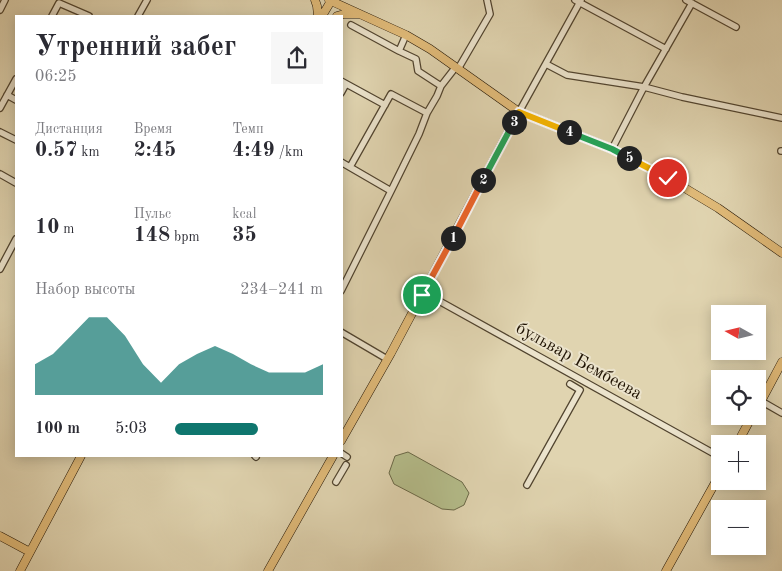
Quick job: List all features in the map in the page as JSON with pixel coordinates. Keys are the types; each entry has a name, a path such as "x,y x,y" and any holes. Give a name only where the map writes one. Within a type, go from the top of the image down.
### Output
{"main road":[{"path":"314,0 318,15"},
{"path":"322,15 330,0 406,35 430,49 519,112 612,149 668,178 718,208 782,252"},
{"path":"340,15 361,15"},
{"path":"343,437 519,112"},
{"path":"766,391 782,362"},
{"path":"22,570 81,457"},
{"path":"268,571 332,457"},
{"path":"666,571 711,490"},
{"path":"0,536 30,552"}],"street":[{"path":"0,10 5,0"},
{"path":"139,15 147,0"},
{"path":"343,287 441,86 457,68 490,14 488,0"},
{"path":"519,112 578,1 666,49"},
{"path":"612,149 666,49 689,1 736,27"},
{"path":"53,15 60,3 87,15"},
{"path":"351,25 416,59 418,71 441,86"},
{"path":"399,51 406,35"},
{"path":"546,64 566,75 644,87 782,118"},
{"path":"0,108 15,81"},
{"path":"344,82 385,105"},
{"path":"350,167 391,94 427,113"},
{"path":"7,95 15,99"},
{"path":"0,132 15,140"},
{"path":"343,163 391,191"},
{"path":"0,174 15,182"},
{"path":"0,269 15,241"},
{"name":"бульвар Бембеева","path":"423,292 711,452"},
{"path":"343,333 387,359"},
{"name":"бульвар Бембеева","path":"528,485 580,390 570,384"},
{"path":"766,407 782,413"},
{"path":"343,454 347,457"},
{"path":"336,482 346,464"}],"green space":[{"path":"408,452 462,482 469,493 464,505 454,510 442,509 394,484 389,473 395,456"}],"route":[{"path":"422,295 519,112 612,149 668,178"}]}
